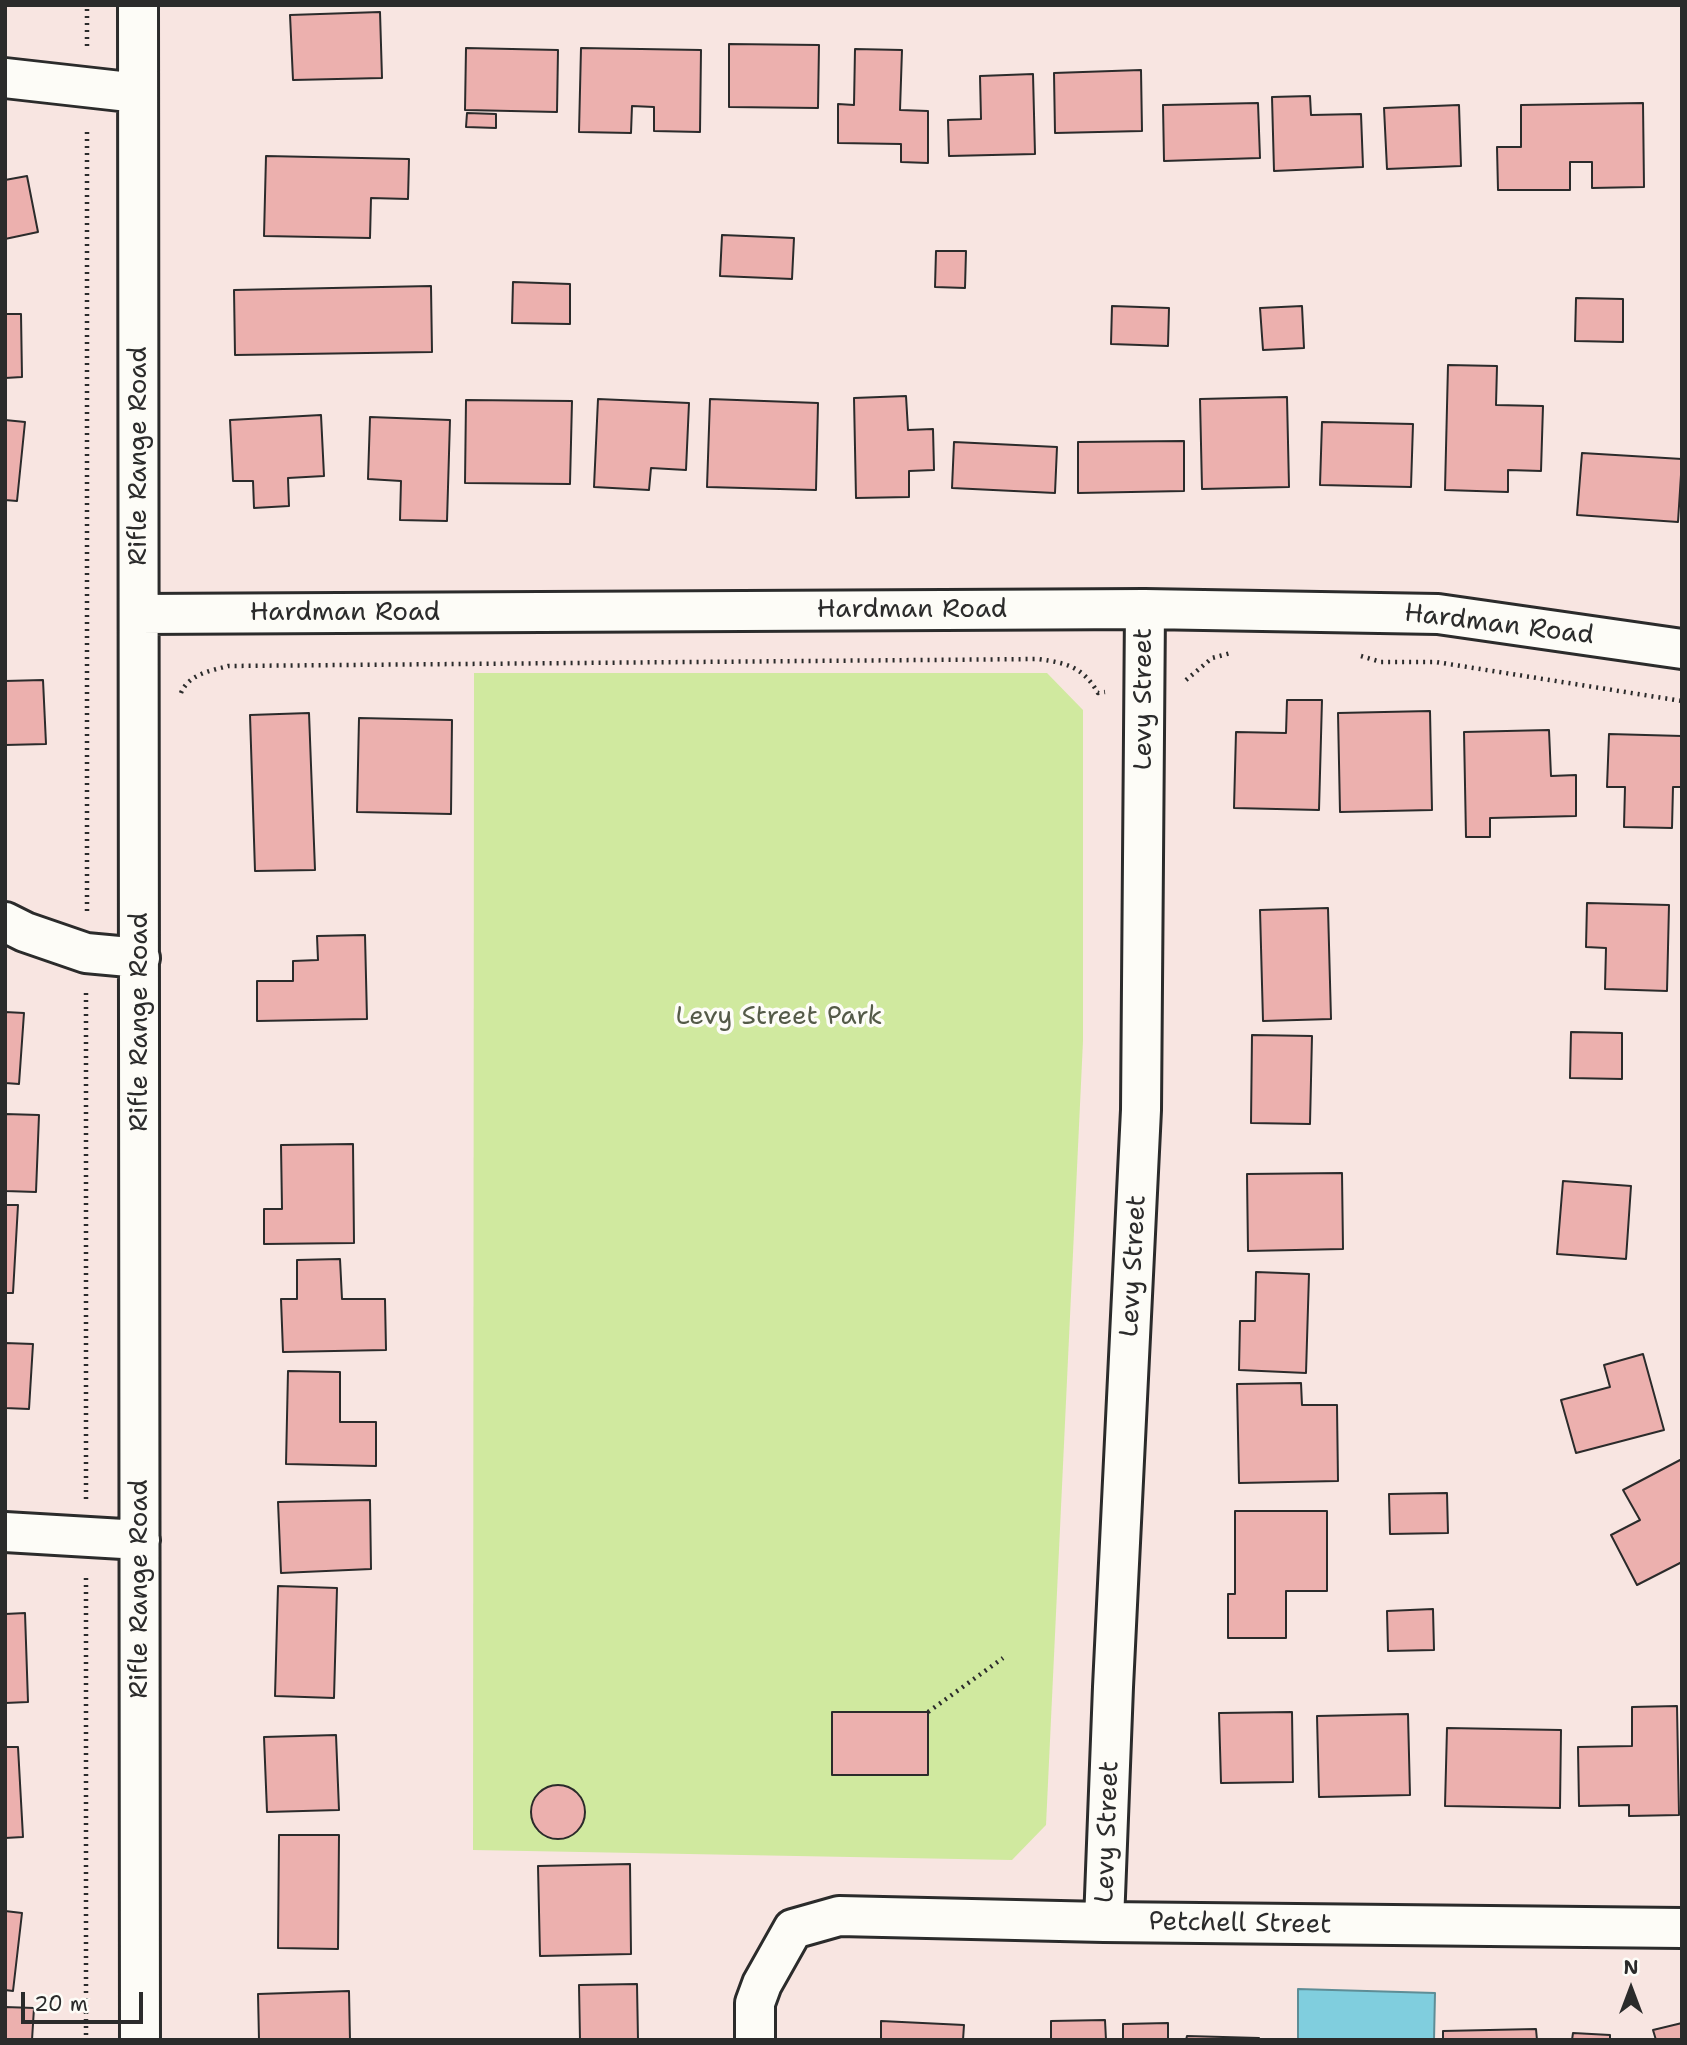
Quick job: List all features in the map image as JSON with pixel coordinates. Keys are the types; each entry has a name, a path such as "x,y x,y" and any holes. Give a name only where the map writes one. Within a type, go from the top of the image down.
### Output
{"street":[{"name":"Rifle Range Road","path":"138,5 140,2040"},
{"path":"5,78 138,93"},
{"name":"Hardman Road","path":"139,614 1145,610 1438,614 1682,649"},
{"name":"Levy Street","path":"1104,1922 1141,1110 1145,610"},
{"path":"5,922 25,932 86,953 140,958"},
{"path":"5,1532 139,1540"},
{"name":"Petchell Street","path":"755,2040 755,2003 762,1984 793,1929 839,1916 1104,1922 1682,1928"}],"path":[{"path":"87,5 87,40"},
{"path":"87,131 87,905"},
{"path":"1181,689 1187,678 1212,658 1233,652"},
{"path":"1354,654 1381,662 1436,662 1682,701"},
{"path":"178,700 185,684 202,673 228,666 1038,659 1075,668 1089,678 1098,693 1112,691"},
{"path":"86,989 86,1496"},
{"path":"86,1576 86,2040"},
{"path":"928,1712 1003,1658"}],"green space":[{"name":"Levy Street Park","path":"474,673 1047,673 1083,710 1083,1041 1046,1825 1012,1860 473,1850"}],"water":[{"path":"1298,1989 1435,1993 1434,2040 1298,2040"}],"building":[{"path":"380,12 382,78 293,80 290,15"},
{"path":"729,44 819,45 818,108 729,107"},
{"path":"466,48 558,50 557,112 465,110"},
{"path":"581,48 701,50 700,132 654,131 654,107 632,106 631,133 579,132"},
{"path":"855,49 902,50 900,110 928,111 928,163 901,162 901,144 838,143 838,104 854,105"},
{"path":"1141,70 1142,131 1055,133 1054,73"},
{"path":"1033,74 1035,154 949,156 948,120 981,119 980,76"},
{"path":"1310,96 1311,115 1361,114 1363,167 1274,171 1272,97"},
{"path":"1258,103 1260,158 1164,161 1163,105"},
{"path":"1643,103 1644,187 1592,188 1592,162 1570,162 1570,190 1498,190 1497,147 1521,147 1521,105"},
{"path":"1459,105 1461,166 1387,169 1384,108"},
{"path":"467,113 496,114 496,128 466,127"},
{"path":"266,156 409,159 408,199 371,198 370,238 264,236"},
{"path":"27,176 38,232 5,239 5,180"},
{"path":"722,235 794,238 792,279 720,276"},
{"path":"936,251 966,251 965,288 935,287"},
{"path":"513,282 570,284 570,324 512,323"},
{"path":"431,286 432,352 235,355 234,290"},
{"path":"1576,298 1623,299 1623,342 1575,341"},
{"path":"1112,306 1169,308 1168,346 1111,344"},
{"path":"1302,306 1304,348 1263,350 1260,308"},
{"path":"5,314 21,314 22,377 5,378"},
{"path":"1448,365 1497,366 1496,405 1543,406 1541,471 1508,470 1508,492 1445,490"},
{"path":"906,396 908,430 933,429 934,470 909,471 909,497 856,498 854,398"},
{"path":"1287,397 1289,487 1202,489 1200,399"},
{"path":"598,399 689,403 686,470 651,468 649,490 594,487"},
{"path":"710,399 818,403 816,490 707,487"},
{"path":"466,400 572,401 570,484 465,483"},
{"path":"321,415 324,476 288,478 289,506 254,508 253,481 233,481 230,420"},
{"path":"370,417 450,420 447,521 400,520 401,481 368,479"},
{"path":"5,420 25,422 17,501 5,500"},
{"path":"1322,422 1413,424 1411,487 1320,485"},
{"path":"1184,441 1184,491 1078,493 1078,442"},
{"path":"954,442 1057,447 1055,493 952,488"},
{"path":"1582,453 1682,459 1678,522 1577,515"},
{"path":"43,680 46,744 5,745 5,681"},
{"path":"1287,700 1322,700 1319,810 1234,808 1236,732 1286,733"},
{"path":"1430,711 1432,810 1340,812 1338,713"},
{"path":"309,713 315,870 255,871 250,715"},
{"path":"359,718 452,720 451,814 357,812"},
{"path":"1549,730 1551,776 1576,775 1576,816 1490,818 1490,837 1466,837 1464,732"},
{"path":"1609,734 1682,736 1682,787 1673,787 1672,828 1624,827 1625,787 1607,787"},
{"path":"1587,903 1669,905 1667,991 1605,989 1606,948 1586,947"},
{"path":"1328,908 1331,1019 1263,1021 1260,910"},
{"path":"365,935 367,1019 257,1021 257,981 293,981 293,961 318,960 317,936"},
{"path":"5,1012 24,1013 19,1084 5,1083"},
{"path":"1571,1032 1622,1033 1622,1079 1570,1078"},
{"path":"1252,1035 1312,1036 1310,1124 1251,1123"},
{"path":"5,1114 39,1115 36,1192 5,1191"},
{"path":"353,1144 354,1243 264,1244 264,1209 282,1209 281,1145"},
{"path":"1342,1173 1343,1249 1248,1251 1247,1174"},
{"path":"1563,1181 1631,1186 1626,1259 1557,1254"},
{"path":"5,1205 18,1205 13,1293 5,1293"},
{"path":"340,1259 342,1299 385,1299 386,1350 283,1352 281,1299 297,1299 297,1260"},
{"path":"1256,1272 1309,1274 1306,1373 1239,1370 1240,1321 1255,1321"},
{"path":"5,1343 33,1344 29,1409 5,1408"},
{"path":"1643,1354 1664,1430 1576,1453 1561,1400 1610,1387 1604,1365"},
{"path":"288,1371 340,1372 340,1422 376,1422 376,1466 286,1464"},
{"path":"1301,1383 1302,1405 1337,1405 1338,1481 1239,1483 1237,1384"},
{"path":"1682,1459 1682,1562 1637,1585 1611,1535 1640,1520 1623,1490"},
{"path":"1447,1493 1448,1533 1390,1534 1389,1494"},
{"path":"370,1500 371,1569 281,1573 278,1502"},
{"path":"1235,1511 1327,1511 1327,1591 1286,1591 1286,1638 1228,1638 1228,1594 1235,1594"},
{"path":"278,1586 337,1588 334,1698 275,1696"},
{"path":"1433,1609 1434,1650 1388,1651 1387,1611"},
{"path":"25,1613 28,1702 5,1703 5,1614"},
{"path":"1677,1706 1679,1815 1629,1816 1629,1805 1579,1806 1578,1747 1632,1746 1632,1707"},
{"path":"832,1712 928,1712 928,1775 832,1775"},
{"path":"1292,1712 1293,1782 1221,1783 1219,1713"},
{"path":"1408,1714 1410,1795 1319,1797 1317,1716"},
{"path":"1447,1728 1561,1730 1560,1808 1445,1806"},
{"path":"336,1735 339,1810 267,1812 264,1737"},
{"path":"5,1747 18,1747 23,1837 5,1838"},
{"path":"563,1785 573,1789 581,1797 585,1812 581,1827 573,1835 553,1839 543,1835 535,1827 531,1807 535,1797 543,1789"},
{"path":"279,1835 339,1835 338,1949 278,1948"},
{"path":"630,1864 631,1954 540,1956 538,1866"},
{"path":"5,1911 22,1913 13,1991 5,1990"},
{"path":"637,1984 638,2040 580,2040 579,1985"},
{"path":"349,1991 350,2040 259,2040 258,1994"},
{"path":"5,2007 34,2008 32,2040 5,2040"},
{"path":"1105,2020 1106,2040 1051,2040 1051,2021"},
{"path":"881,2021 964,2025 963,2040 881,2040"},
{"path":"1168,2023 1168,2040 1123,2040 1123,2024"},
{"path":"1682,2023 1682,2040 1656,2040 1653,2030"},
{"path":"1536,2029 1537,2040 1443,2040 1443,2031"},
{"path":"1573,2033 1610,2035 1610,2040 1572,2040"},
{"path":"1187,2036 1259,2038 1259,2040 1186,2040"}]}
